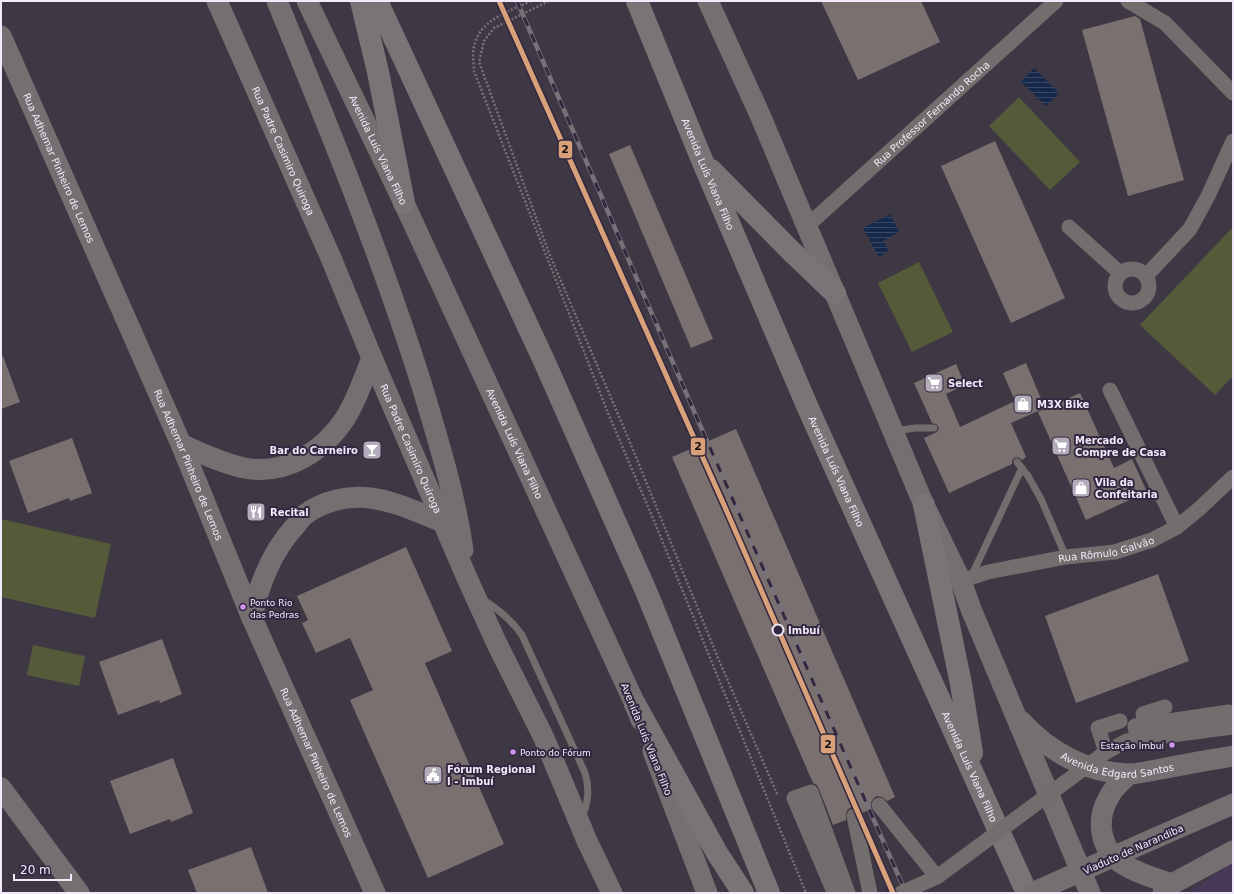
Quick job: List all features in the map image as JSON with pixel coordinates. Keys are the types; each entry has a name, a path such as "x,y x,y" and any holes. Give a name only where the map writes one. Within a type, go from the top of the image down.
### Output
{"highway":[{"path":"361,1 378,72 404,203"},
{"path":"377,1 545,363 643,584 769,893"},
{"name":"Avenida Luís Viana Filho","path":"637,1 702,160 808,408 1027,893"},
{"path":"702,160 768,229 835,293"},
{"path":"924,505 961,684 977,782"},
{"path":"635,704 717,854 743,893"}],"main road":[{"name":"Rua Padre Casimiro Quiroga","path":"218,1 331,258 372,358 471,586 497,644 544,738 612,893"},
{"path":"277,1 350,181 410,348 453,494 471,586"},
{"name":"Avenida Luís Viana Filho","path":"307,1 404,203 635,704 707,893"},
{"path":"708,1 760,115 924,505 966,579 1015,715 1090,893"},
{"name":"Rua Adhemar Pinheiro de Lemos","path":"1,36 181,444 252,618 376,893"},
{"path":"181,444 221,462 244,468 262,470 282,467 301,460 318,448 334,433 346,417 364,381 372,358"},
{"path":"252,618 256,596 275,553 289,532 306,514 326,503 348,498 369,498 390,502 443,522"},
{"name":"Avenida Edgard Santos","path":"1015,715 1044,743 1077,762 1105,772 1129,774 1233,756"},
{"path":"1129,774 1119,783 1109,796 1102,812 1101,830 1104,842 1119,862 1148,876 1167,888 1233,851"},
{"path":"1,788 79,893"},
{"name":"Viaduto de Narandiba","path":"1032,893 1233,804"}],"street":[{"name":"Rua Professor Fernando Rocha","path":"806,227 1056,1"},
{"path":"1128,1 1165,23 1233,93"},
{"path":"1146,276 1190,229 1208,196 1233,141"},
{"path":"1069,227 1120,273"},
{"path":"1125,270 1136,270 1146,276 1149,286 1146,297 1136,303 1130,303 1120,299 1115,289 1115,284 1120,273 1125,270"},
{"path":"1110,390 1177,526"},
{"name":"Rua Rômulo Galvão","path":"966,579 1066,557 1115,552 1152,540 1177,526 1199,509 1233,477"},
{"path":"1142,714 1165,707"},
{"path":"901,893 937,877 1106,752 1127,741 1232,726 1229,712 1135,726 1136,732 1198,722"},
{"path":"1106,752 1098,728 1120,721"},
{"path":"842,891 804,804 809,802 841,890 834,892 794,798 811,792 842,891"},
{"path":"879,805 937,877"},
{"path":"854,816 870,893"}],"lane":[{"path":"893,431 915,428 934,428"},
{"path":"1017,462 1041,499 1066,557"},
{"path":"966,579 1022,468"}],"path":[{"path":"531,1 497,16 482,28 473,54 474,71 608,413 661,538 806,893"},
{"path":"549,1 494,28 484,41 479,62 549,253 629,440 718,658 780,800"}],"shaded area":[{"path":"1233,861 1233,893 1191,893 1192,891"}],"green space":[{"path":"1019,97 1080,162 1050,190 989,126"},
{"path":"1233,227 1233,376 1215,395 1140,325"},
{"path":"919,262 953,332 912,352 878,283"},
{"path":"1,519 111,544 95,618 1,597"},
{"path":"33,645 85,656 79,686 27,675"}],"water":[{"path":"1034,68 1059,93 1046,106 1021,82"},
{"path":"890,214 899,232 883,241 889,251 879,257 863,228"}],"building":[{"path":"821,1 921,1 940,42 858,80"},
{"path":"1135,16 1140,19 1184,180 1128,196 1082,30"},
{"path":"995,141 1065,298 1011,323 941,166"},
{"path":"630,145 713,339 691,348 609,154"},
{"path":"3,356 20,402 1,409 1,357"},
{"path":"1026,363 1045,408 1011,423 1026,457 1022,460 1018,457 1014,458 1012,464 949,493 924,438 937,432 939,428 936,424 932,423 914,383 956,364 965,385 946,394 960,427 1015,401 1003,373"},
{"path":"1080,393 1114,468 1132,459 1147,492 1086,520 1038,412"},
{"name":"Imbuí","path":"736,429 895,797 887,801 882,797 877,796 871,802 871,809 862,813 857,808 852,807 848,809 846,813 846,820 833,825 819,789 817,785 813,783 672,457"},
{"path":"72,438 92,493 70,501 69,498 28,513 9,461"},
{"path":"406,547 452,651 425,663 504,844 428,878 350,700 373,690 350,638 316,653 302,623 308,620 297,596"},
{"path":"1158,574 1189,661 1076,703 1045,616"},
{"path":"162,639 182,694 160,703 159,700 118,715 99,662"},
{"path":"173,758 193,813 171,822 170,819 130,834 110,781"},
{"path":"251,847 268,893 197,893 188,870"}],"railway":[{"path":"517,1 693,409 906,893"}],"transit line":[{"name":"2","path":"499,1 724,505 893,893"}],"place":[{"name":"Select","path":"934,383"},
{"name":"M3X Bike","path":"1023,404"},
{"name":"Mercado Compre de Casa","path":"1061,446"},
{"name":"Bar do Carneiro","path":"372,450"},
{"name":"Vila da Confeitaria","path":"1081,488"},
{"name":"Recital","path":"256,512"},
{"name":"Ponto Rio das Pedras","path":"243,607"},
{"name":"Imbuí","path":"778,630"},
{"name":"Estação Imbuí","path":"1172,745"},
{"name":"Ponto do Fórum","path":"513,752"},
{"name":"Fórum Regional I - Imbuí","path":"433,775"}]}
